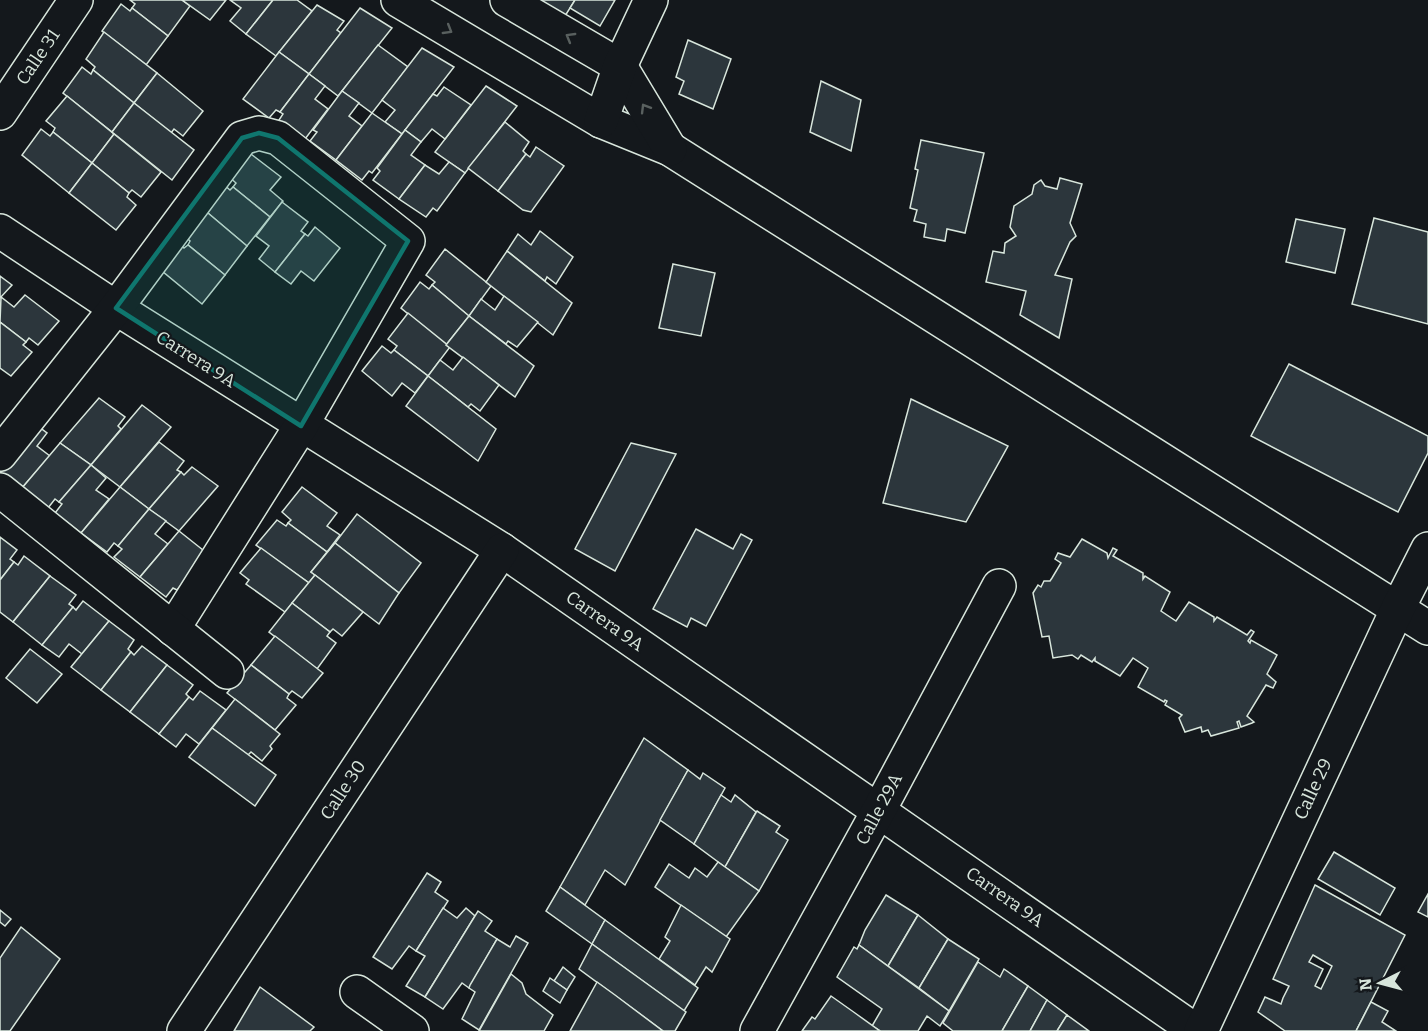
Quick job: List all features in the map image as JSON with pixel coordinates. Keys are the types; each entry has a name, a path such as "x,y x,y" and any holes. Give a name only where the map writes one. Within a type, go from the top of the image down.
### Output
{"street":[{"name":"Calle 31","path":"0,113 76,0"},
{"path":"398,0 601,121 670,149 1428,628"},
{"path":"507,0 620,66 670,149"},
{"path":"601,121 620,66 651,0"},
{"path":"0,454 116,309 242,138 260,133 278,138 408,241 301,426 173,629"},
{"name":"Carrera 9A","path":"0,231 116,309 502,550 1196,1031"},
{"path":"0,490 226,672"},
{"name":"Calle 29","path":"1201,1031 1398,608 1428,549"},
{"name":"Calle 30","path":"184,1031 502,550"},
{"name":"Calle 29A","path":"757,1031 999,586"},
{"path":"357,992 412,1031"}],"highlighted area":[{"path":"259,133 278,138 408,241 301,426 116,308 242,138"}],"building":[{"path":"130,0 182,0 190,6 168,36 132,8 135,4"},
{"path":"182,0 226,0 210,20"},
{"path":"230,0 273,0 246,34 230,21 241,8"},
{"path":"273,0 297,0 312,11 276,56 246,34"},
{"path":"534,0 575,0 560,24"},
{"path":"575,0 615,0 600,26 570,8"},
{"path":"121,4 130,11 132,8 168,36 146,65 102,31"},
{"path":"317,5 344,21 337,30 341,33 309,74 279,52"},
{"path":"360,8 392,28 338,96 309,74"},
{"path":"104,32 157,73 134,103 93,70 95,67 86,59"},
{"path":"688,40 731,59 713,109 679,94 684,81 676,77"},
{"path":"378,45 408,67 372,113 342,91"},
{"path":"422,48 454,67 402,134 385,122 395,110 382,100"},
{"path":"279,52 309,74 280,112 276,110 269,118 243,99"},
{"path":"82,67 91,74 93,70 134,103 112,132 63,93"},
{"path":"157,73 203,111 183,136 174,129 171,133 134,103"},
{"path":"309,74 325,86 315,99 328,109 302,143 277,123 283,114 280,112"},
{"path":"821,81 861,100 851,151 810,132"},
{"path":"486,86 517,106 465,173 435,152"},
{"path":"444,87 471,105 445,139 432,129 421,142 405,130 433,94 437,96"},
{"path":"342,91 359,103 349,116 362,126 336,160 310,141 317,132 313,130"},
{"path":"67,96 114,134 92,163 53,132 55,128 46,121"},
{"path":"134,103 194,150 172,180 112,132"},
{"path":"372,113 402,134 372,173 369,171 362,180 336,160"},
{"path":"505,122 529,142 523,151 526,154 498,191 468,168"},
{"path":"41,129 50,136 53,132 92,163 69,193 22,155"},
{"path":"405,130 421,142 411,155 425,165 399,199 373,180 380,171 377,168"},
{"path":"114,134 161,172 141,197 132,190 129,193 92,163"},
{"path":"921,140 984,153 965,233 947,229 945,241 924,237 926,224 914,221 917,210 910,208 918,170 915,169"},
{"path":"536,147 564,166 531,212 523,210 498,191 526,154 530,157"},
{"path":"247,151 281,177 270,190 283,201 270,217 233,187 236,183 227,175"},
{"path":"449,162 465,173 437,211 433,208 426,217 399,199 425,165 439,174"},
{"path":"92,163 129,193 127,197 136,205 116,230 69,193"},
{"path":"1060,178 1082,184 1070,223 1076,236 1070,242 1055,275 1072,279 1059,338 1020,315 1026,291 986,282 993,251 1004,253 1005,243 1016,236 1010,227 1014,206 1032,194 1034,185 1041,180 1045,186 1057,189"},
{"path":"221,182 230,190 233,187 270,217 247,246 202,208"},
{"path":"282,202 308,222 301,231 305,234 275,272 259,259 269,246 256,236"},
{"path":"202,208 247,246 225,275 188,245 190,241 181,233"},
{"path":"1374,218 1428,232 1428,324 1352,304"},
{"path":"1296,219 1345,229 1335,273 1286,262"},
{"path":"315,227 340,248 314,281 301,271 291,284 275,272 305,234 308,236"},
{"path":"540,231 573,257 556,284 547,277 545,281 507,251 518,234 531,245"},
{"path":"175,240 184,248 188,245 225,275 202,304 156,266"},
{"path":"445,249 491,286 469,316 432,285 435,282 426,275"},
{"path":"507,251 572,303 553,335 486,282"},
{"path":"673,264 715,273 701,336 659,328"},
{"path":"0,276 12,285 0,298"},
{"path":"420,282 429,289 432,285 469,316 446,345 401,308"},
{"path":"25,295 59,321 38,345 29,338 26,342 0,322 1,297 14,307"},
{"path":"504,296 538,322 517,347 508,341 506,344 469,316 481,299 495,310"},
{"path":"408,313 450,347 428,376 394,350 397,346 388,339"},
{"path":"469,316 534,366 515,397 446,345"},
{"path":"0,322 26,342 23,345 32,352 11,376 0,368"},
{"path":"382,346 391,353 394,350 428,376 415,393 402,383 392,396 362,371"},
{"path":"463,357 499,385 480,411 471,404 468,407 428,376 440,360 453,370"},
{"path":"1289,364 1428,436 1428,453 1398,512 1251,436"},
{"path":"428,376 496,429 478,461 406,406"},
{"path":"99,398 125,417 118,426 121,429 91,465 60,443"},
{"path":"911,399 1008,446 966,522 883,503"},
{"path":"142,405 171,427 120,487 91,465"},
{"path":"31,421 47,433 37,446 50,456 22,488 0,472 0,465"},
{"path":"159,442 184,461 177,470 181,472 149,509 120,487"},
{"path":"60,443 91,465 59,502 55,499 48,508 22,488"},
{"path":"631,443 676,454 615,571 575,549"},
{"path":"91,465 106,478 96,490 109,499 81,533 55,513 62,504 59,502"},
{"path":"192,467 218,486 179,531 149,509 181,472 184,475"},
{"path":"120,487 149,509 118,546 114,543 107,552 81,533"},
{"path":"302,487 337,513 327,526 340,535 327,552 288,523 291,520 282,512"},
{"path":"149,509 166,521 155,534 168,544 140,577 114,557 122,549 118,546"},
{"path":"357,514 421,563 399,593 335,543"},
{"path":"277,520 286,526 288,523 327,552 311,572 315,575 309,583 256,545"},
{"path":"696,529 733,549 741,534 752,540 706,626 691,618 687,627 653,609"},
{"path":"179,531 208,554 177,590 173,588 166,597 140,577"},
{"path":"0,537 17,550 10,559 14,562 0,580"},
{"path":"1082,539 1107,553 1108,558 1113,548 1117,550 1113,556 1143,573 1143,579 1145,576 1170,592 1161,611 1176,621 1189,602 1214,617 1214,621 1217,617 1247,635 1251,630 1254,632 1248,641 1250,643 1251,640 1277,655 1267,674 1276,682 1273,688 1266,685 1247,716 1254,722 1241,727 1239,721 1237,722 1239,728 1211,736 1208,730 1202,732 1201,727 1185,732 1179,718 1182,715 1165,705 1167,701 1164,702 1138,687 1148,668 1133,658 1120,676 1095,661 1095,658 1092,662 1081,655 1078,659 1072,655 1053,658 1049,636 1042,637 1033,593 1038,585 1041,587 1044,581 1050,581 1052,578 1061,563 1055,559 1058,553 1070,557"},
{"path":"335,543 399,593 379,624 311,572"},
{"path":"261,548 309,583 285,612 246,584 249,580 240,573"},
{"path":"24,556 50,576 13,622 0,612 0,580 14,562 18,565"},
{"path":"315,575 363,612 342,636 333,629 330,632 292,603"},
{"path":"50,576 76,595 69,604 73,607 42,645 13,622"},
{"path":"83,601 109,621 82,654 69,644 59,657 42,645 73,607 76,610"},
{"path":"292,603 330,632 327,636 336,643 317,669 269,632"},
{"path":"109,621 134,640 128,649 131,652 101,690 71,667"},
{"path":"275,636 323,673 302,698 292,691 289,694 251,665"},
{"path":"142,646 167,665 130,712 101,690 131,652 134,655"},
{"path":"30,649 62,674 37,703 6,678"},
{"path":"167,665 193,685 186,694 189,697 159,734 130,712"},
{"path":"251,665 289,694 287,698 296,705 275,730 227,693"},
{"path":"200,691 226,710 199,744 186,734 176,747 159,734 189,697 193,700"},
{"path":"235,699 280,734 262,761 251,752 248,755 212,728"},
{"path":"212,728 276,775 255,806 189,757"},
{"path":"644,738 688,770 625,885 605,870 585,905 560,887"},
{"path":"688,770 700,779 703,773 725,788 694,844 660,820"},
{"path":"721,795 731,802 735,795 756,812 725,867 694,844"},
{"path":"757,811 780,826 776,832 788,840 759,891 725,867"},
{"path":"1334,852 1395,888 1380,915 1318,879"},
{"path":"718,862 759,891 726,937 655,887 669,864 689,878 695,868 707,877"},
{"path":"427,873 441,882 435,892 448,901 416,951 409,946 392,969 373,957"},
{"path":"1315,885 1405,935 1356,1031 1285,1031 1258,1012 1265,997 1281,1004 1289,986 1273,979","holes":["1313,955 1332,966 1321,989 1315,986 1323,969 1309,962"]},
{"path":"560,887 605,920 592,944 546,911"},
{"path":"1428,894 1428,917 1418,912"},
{"path":"886,895 918,915 888,966 859,945 865,930"},
{"path":"681,905 730,939 712,972 706,967 695,985 659,959 670,941 665,937"},
{"path":"443,908 457,918 466,908 475,916 425,997 406,986 425,956 416,951"},
{"path":"0,910 11,919 5,926 0,922"},
{"path":"478,911 492,921 485,931 497,939 469,988 462,983 443,1009 425,997"},
{"path":"918,915 948,939 919,988 888,966"},
{"path":"605,920 698,988 684,1011 592,944"},
{"path":"21,927 60,959 10,1031 0,1031 0,958"},
{"path":"516,936 528,943 479,1030 462,1019 475,992 469,988 470,985 497,939 510,947"},
{"path":"948,939 979,959 949,1011 919,988"},
{"path":"592,944 686,1012 675,1031 663,1031 579,969"},
{"path":"859,945 949,1011 940,1026 927,1016 918,1031 880,1031 872,1026 882,1009 837,977 854,947 857,949"},
{"path":"978,962 1000,977 1004,969 1028,986 1002,1031 953,1031 943,1023"},
{"path":"563,967 575,977 567,990 554,981"},
{"path":"511,974 522,983 526,994 553,1015 544,1031 479,1031"},
{"path":"550,978 567,990 560,1003 543,991"},
{"path":"597,982 615,995 663,1031 570,1031"},
{"path":"1028,986 1047,1000 1030,1031 1002,1031"},
{"path":"260,987 314,1027 310,1031 234,1031"},
{"path":"831,996 880,1031 802,1031 812,1017 815,1019"},
{"path":"1047,1000 1067,1015 1057,1031 1030,1031"},
{"path":"1371,1002 1388,1011 1382,1022 1396,1031 1356,1031"},
{"path":"1067,1015 1089,1031 1057,1031"}]}
